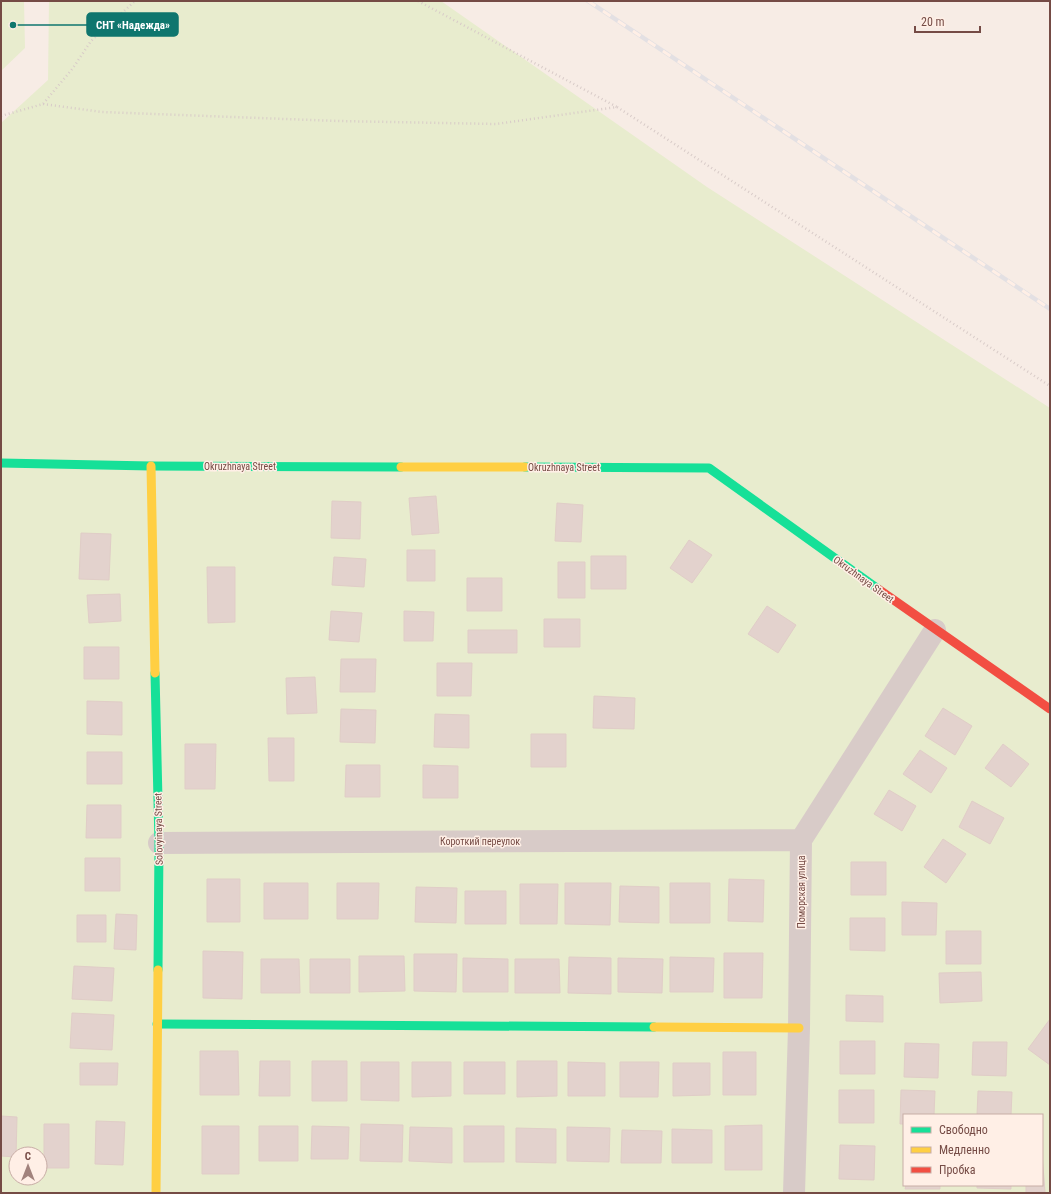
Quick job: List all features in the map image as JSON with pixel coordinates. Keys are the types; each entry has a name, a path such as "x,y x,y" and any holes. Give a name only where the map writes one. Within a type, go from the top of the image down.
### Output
{"street":[{"name":"Okruzhnaya Street","path":"1,463 151,466 709,468 935,630 1050,709"},
{"name":"Solovyinaya Street","path":"151,466 159,843 156,1193"},
{"path":"801,840 935,630"},
{"name":"Короткий переулок","path":"159,843 801,840"},
{"name":"Поморская улица","path":"794,1193 799,1028 801,840"},
{"path":"158,1024 799,1028"}],"path":[{"path":"43,104 73,68 91,41 135,1"},
{"path":"418,1 617,107 1050,386"},
{"path":"1,116 43,104 110,112 338,121 496,124 617,107"}],"green space":[{"path":"1,1 24,1 25,48 1,71"},
{"path":"49,1 441,1 707,187 1050,408 1050,1193 1,1193 1,123 48,80"}],"building":[{"path":"436,496 439,533 412,535 409,498"},
{"path":"332,501 361,502 360,539 331,538"},
{"path":"557,503 583,505 581,542 555,541"},
{"path":"81,533 111,534 109,580 79,579"},
{"path":"689,540 712,555 692,583 670,568"},
{"path":"407,550 435,550 435,581 407,581"},
{"path":"591,556 626,556 626,589 591,589"},
{"path":"334,557 366,559 364,587 332,585"},
{"path":"558,562 585,562 585,598 558,598"},
{"path":"207,567 235,567 235,622 208,623"},
{"path":"467,578 502,578 502,611 467,611"},
{"path":"120,594 121,621 89,623 87,595"},
{"path":"767,606 796,625 778,653 748,634"},
{"path":"331,611 362,613 359,642 329,640"},
{"path":"404,611 434,612 433,641 404,641"},
{"path":"544,619 580,619 580,647 544,647"},
{"path":"468,630 517,630 517,653 468,653"},
{"path":"84,647 119,647 119,679 84,679"},
{"path":"341,659 376,659 375,692 340,692"},
{"path":"437,663 472,663 471,696 437,696"},
{"path":"315,677 317,713 287,714 286,678"},
{"path":"594,696 635,698 634,729 593,728"},
{"path":"87,701 122,702 122,735 87,734"},
{"path":"943,708 972,726 955,755 925,736"},
{"path":"341,709 376,710 375,743 340,742"},
{"path":"435,714 469,715 469,748 434,747"},
{"path":"531,734 566,734 566,767 531,767"},
{"path":"268,738 294,738 294,781 269,781"},
{"path":"185,744 216,744 215,789 185,789"},
{"path":"1003,744 1029,764 1011,787 985,768"},
{"path":"920,750 947,768 931,793 903,774"},
{"path":"87,752 122,752 122,784 87,784"},
{"path":"346,765 380,765 380,797 345,797"},
{"path":"423,765 458,766 458,798 423,798"},
{"path":"889,790 916,806 902,831 874,814"},
{"path":"972,801 1004,818 990,844 959,827"},
{"path":"87,805 121,805 121,838 86,838"},
{"path":"943,839 966,854 946,883 924,867"},
{"path":"85,858 120,858 120,891 85,891"},
{"path":"851,862 886,862 886,895 851,895"},
{"path":"207,879 240,879 240,922 207,922"},
{"path":"729,879 764,880 763,922 728,921"},
{"path":"264,883 308,883 308,919 264,919"},
{"path":"337,883 379,883 378,919 337,919"},
{"path":"565,883 611,883 610,925 565,924"},
{"path":"670,883 710,883 710,923 670,923"},
{"path":"520,884 558,884 557,924 520,924"},
{"path":"620,886 659,887 659,923 619,922"},
{"path":"416,887 457,888 456,923 415,922"},
{"path":"465,891 506,891 506,924 465,924"},
{"path":"902,902 937,903 936,935 902,935"},
{"path":"116,914 137,915 136,950 114,949"},
{"path":"77,915 106,915 106,942 77,942"},
{"path":"850,918 885,918 885,951 850,950"},
{"path":"946,931 981,931 981,964 946,964"},
{"path":"203,951 243,952 242,999 203,998"},
{"path":"724,953 763,953 762,998 724,998"},
{"path":"414,954 457,954 456,992 414,991"},
{"path":"359,956 404,956 405,991 359,992"},
{"path":"569,957 611,958 611,994 568,993"},
{"path":"670,957 714,958 713,992 670,992"},
{"path":"463,958 508,959 508,992 463,992"},
{"path":"618,958 663,959 662,993 618,992"},
{"path":"261,959 299,959 300,993 261,993"},
{"path":"310,959 350,959 350,993 310,993"},
{"path":"515,959 559,959 560,993 515,993"},
{"path":"74,966 114,968 112,1001 72,999"},
{"path":"981,972 982,1001 940,1003 939,973"},
{"path":"846,995 883,996 883,1022 846,1021"},
{"path":"72,1013 114,1015 112,1050 70,1048"},
{"path":"1050,1019 1050,1065 1028,1049"},
{"path":"840,1041 875,1041 875,1074 840,1074"},
{"path":"973,1042 1007,1042 1006,1076 972,1075"},
{"path":"905,1043 939,1044 938,1078 904,1077"},
{"path":"200,1051 238,1051 239,1095 200,1095"},
{"path":"723,1052 756,1052 756,1095 723,1095"},
{"path":"260,1061 290,1061 290,1096 259,1096"},
{"path":"312,1061 347,1061 347,1101 312,1101"},
{"path":"517,1061 557,1061 557,1096 517,1097"},
{"path":"361,1062 399,1062 399,1101 361,1100"},
{"path":"412,1062 451,1062 451,1096 412,1097"},
{"path":"464,1062 505,1062 505,1094 464,1094"},
{"path":"568,1062 605,1063 605,1096 568,1096"},
{"path":"620,1062 659,1062 658,1097 620,1097"},
{"path":"80,1063 118,1063 117,1085 80,1085"},
{"path":"673,1063 710,1063 710,1095 673,1096"},
{"path":"839,1090 874,1090 874,1123 839,1123"},
{"path":"901,1090 935,1091 934,1114 903,1114 903,1124 900,1124"},
{"path":"978,1091 1012,1092 1011,1114 977,1114"},
{"path":"1,1116 17,1117 16,1146 8,1146 8,1156 1,1156"},
{"path":"96,1121 125,1122 123,1165 95,1164"},
{"path":"44,1124 69,1124 69,1168 48,1168 48,1146 44,1146"},
{"path":"361,1124 403,1125 402,1162 360,1161"},
{"path":"762,1125 762,1170 725,1170 725,1126"},
{"path":"202,1126 239,1126 239,1174 202,1174"},
{"path":"259,1126 298,1126 298,1161 259,1161"},
{"path":"312,1126 349,1127 348,1159 311,1159"},
{"path":"464,1126 504,1126 504,1162 464,1162"},
{"path":"410,1127 452,1128 452,1163 409,1161"},
{"path":"567,1127 610,1128 609,1162 567,1161"},
{"path":"516,1128 556,1129 556,1163 516,1162"},
{"path":"672,1129 712,1130 712,1163 672,1163"},
{"path":"622,1130 662,1131 661,1163 621,1163"},
{"path":"840,1145 875,1146 874,1180 839,1179"},
{"path":"1043,1167 1045,1192 1026,1193 1026,1186 1043,1186"},
{"path":"906,1186 940,1186 940,1189 905,1189"},
{"path":"977,1186 1011,1186 1011,1189 977,1188"}],"railway":[{"path":"588,1 1050,309"}],"traffic: fast":[{"path":"1,463 151,466 401,467"},
{"path":"525,467 709,468 878,589"},
{"path":"155,673 159,843 158,970"},
{"path":"157,1024 654,1027"}],"traffic: slow":[{"path":"151,466 155,673"},
{"path":"401,467 525,467"},
{"path":"156,1193 158,970"},
{"path":"654,1027 799,1028"}],"traffic: jam":[{"path":"878,589 1050,709"}],"place":[{"name":"СНТ «Надежда»","path":"13,25"}]}
